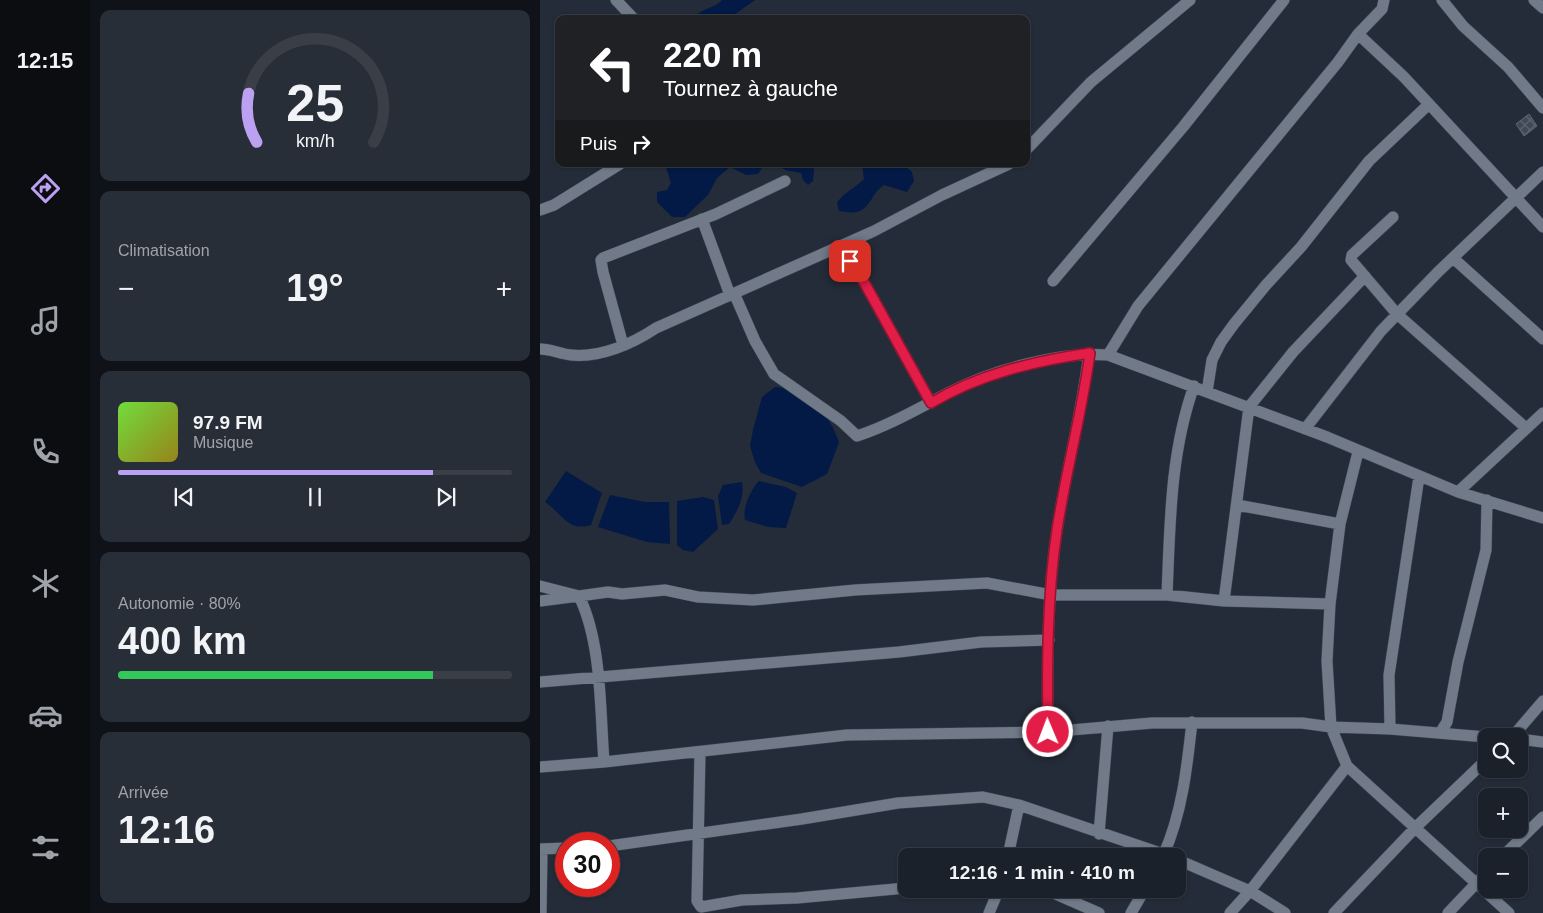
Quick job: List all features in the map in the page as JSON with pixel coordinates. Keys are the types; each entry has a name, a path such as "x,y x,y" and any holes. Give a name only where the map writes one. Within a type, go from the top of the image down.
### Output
{"street":[{"path":"616,0 630,15"},
{"path":"1030,146 1091,82 1190,0"},
{"path":"1053,281 1183,127 1284,0"},
{"path":"1108,355 1138,306 1326,76 1358,34 1382,9 1384,0"},
{"path":"1442,0 1463,26 1508,67 1543,108"},
{"path":"1534,0 1543,8"},
{"path":"1358,34 1404,77 1515,199 1543,227"},
{"path":"1207,392 1212,360 1221,342 1234,324 1266,285 1302,247 1369,161 1428,105"},
{"path":"541,211 615,167"},
{"path":"540,349 550,348 565,354 578,355 600,353 623,345 839,246 1003,167"},
{"path":"1305,429 1381,331 1453,258 1543,172"},
{"path":"623,345 601,260 702,220 785,181"},
{"path":"1393,217 1350,258 1397,314 1526,428"},
{"path":"702,220 732,294 774,374 840,421 856,436 880,428 966,385 1016,367 1090,353 1108,355 1249,407 1458,492 1543,518"},
{"path":"839,246 864,282 931,403"},
{"path":"1453,258 1543,339"},
{"path":"1224,601 1237,505 1240,464 1249,407 1294,352 1365,276"},
{"path":"1048,732 1051,595 1057,530 1084,398 1090,353"},
{"path":"1167,595 1172,498 1180,436 1194,386"},
{"path":"1458,492 1543,413"},
{"path":"1358,452 1340,524 1330,604 1327,661 1331,727 1347,766 1509,913"},
{"path":"1390,729 1389,675 1419,477"},
{"path":"1440,733 1447,722 1458,662 1486,550 1487,500"},
{"path":"1237,505 1340,524"},
{"path":"540,601 608,592 622,594 665,590 698,598 753,600 855,590 987,583 1051,595 1167,595 1224,601 1330,604"},
{"path":"540,586 579,596 589,616 598,676 604,762"},
{"path":"540,682 899,652 981,642 1049,640"},
{"path":"1520,728 1543,701"},
{"path":"540,767 700,752 847,735 1048,732 1108,726 1192,722 1302,723 1331,727 1390,729 1478,736"},
{"path":"1167,848 1180,803 1188,765 1192,722"},
{"path":"1099,834 1108,726"},
{"path":"1528,741 1543,742"},
{"path":"700,752 700,833 697,902 701,907 742,900 797,898 898,889"},
{"path":"1230,913 1250,891 1347,766"},
{"path":"1334,913 1416,827 1478,768"},
{"path":"620,844 940,799 983,797 1019,805 1143,848"},
{"path":"1010,848 1019,805"},
{"path":"1511,848 1543,817"},
{"path":"541,913 541,849 555,848"},
{"path":"1186,863 1250,891 1285,913"},
{"path":"1448,913 1476,882"},
{"path":"989,913 995,898"},
{"path":"1065,898 1099,913"},
{"path":"1131,913 1140,898"}],"water":[{"path":"722,0 755,0 734,15 697,15"},
{"path":"666,167 730,167 717,178 708,195 685,217 672,217 657,202 657,192 667,190 671,183"},
{"path":"730,167 765,167 762,168 758,174 746,175"},
{"path":"781,167 813,167 813,181 808,185 803,180 801,173 785,170"},
{"path":"862,167 906,167 912,172 914,181 907,192 884,185 878,190 868,205 858,212 839,211 837,203 839,200 864,179"},
{"path":"775,387 787,388 798,392 816,404 829,421 839,442 827,474 802,487 761,473 750,446 762,397"},
{"path":"566,471 602,493 591,525 583,527 571,524 545,502"},
{"path":"759,481 786,487 797,493 786,528 768,527 745,520 744,515 748,499"},
{"path":"742,482 741,499 737,509 729,524 722,525 718,496 723,485"},
{"path":"610,495 645,502 669,502 670,544 647,542 598,527"},
{"path":"703,497 714,500 718,529 693,552 683,550 677,545 677,501"}],"building":[{"path":"1529,114 1537,126 1524,136 1516,124"}],"route":[{"path":"850,261 864,282 931,403 949,392 1016,367 1059,357 1090,353 1084,398 1057,530 1051,595 1047,677 1048,732"}]}
